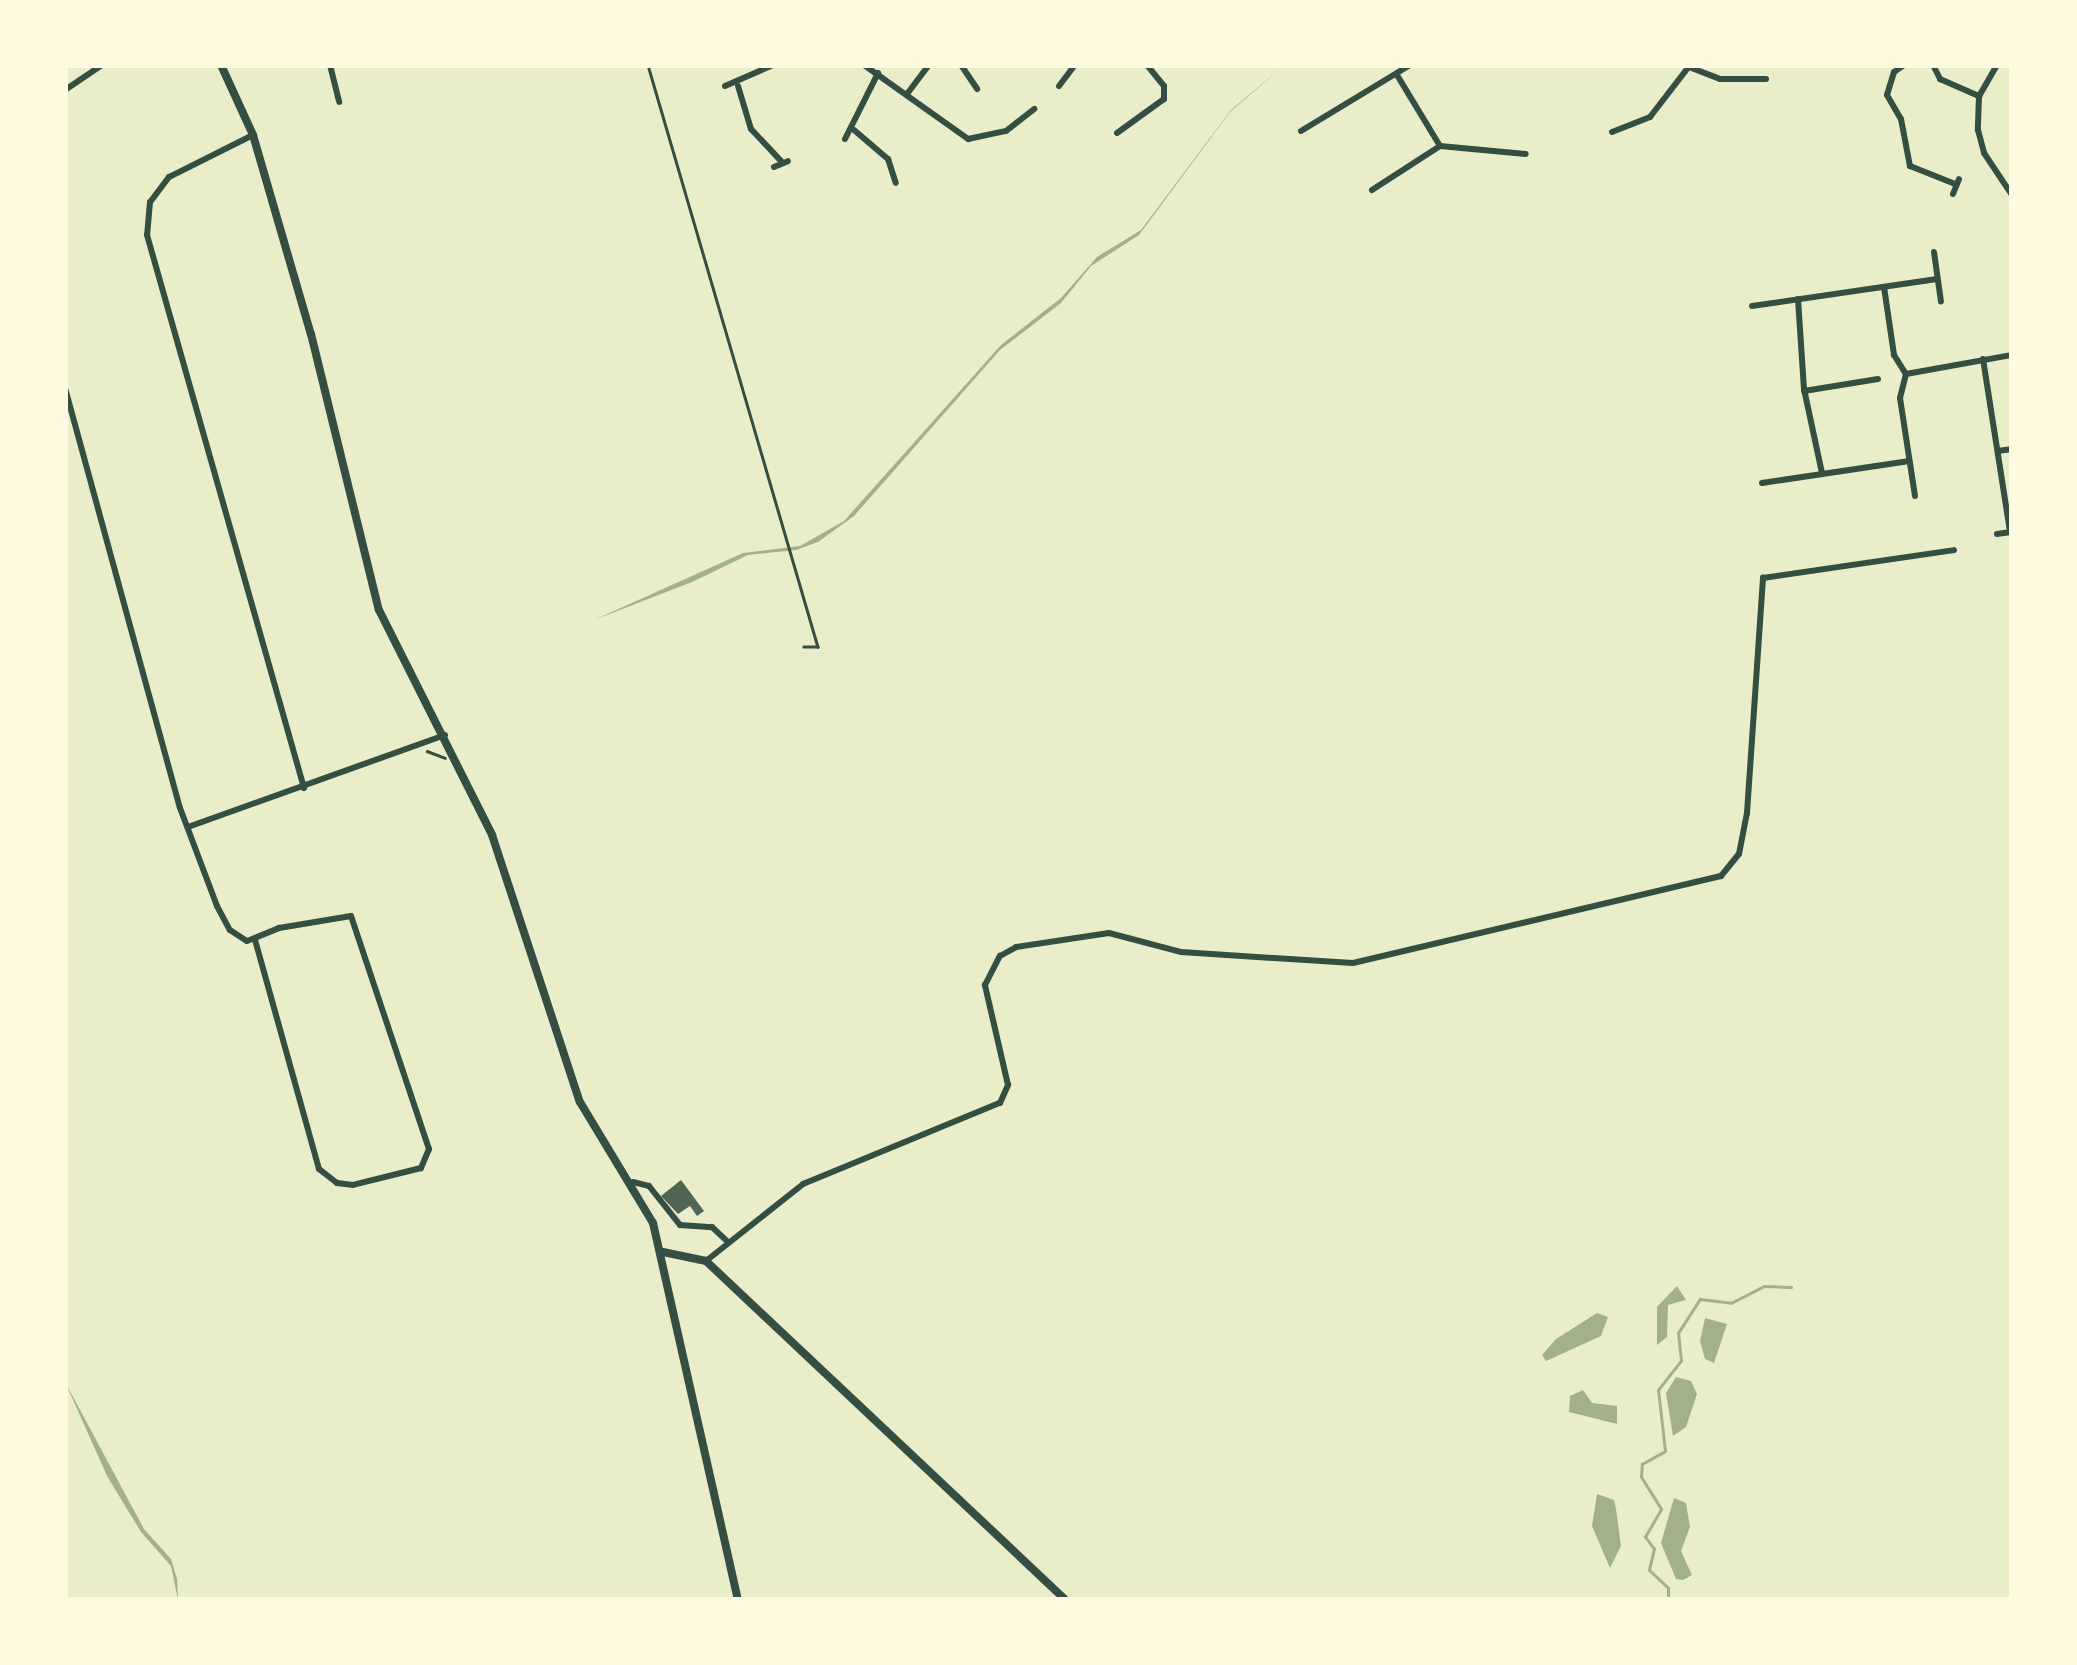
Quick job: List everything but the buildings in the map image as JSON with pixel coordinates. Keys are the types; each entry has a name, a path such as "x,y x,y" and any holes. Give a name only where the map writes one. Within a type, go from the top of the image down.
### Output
{"main road":[{"path":"221,65 254,136 324,381 379,610 473,793 516,895 567,1072 599,1136 633,1182 662,1252 738,1600"},
{"path":"662,1252 706,1260 1066,1600"}],"street":[{"path":"65,90 102,65"},
{"path":"330,65 338,102"},
{"path":"726,86 738,86 773,65"},
{"path":"864,65 907,94 949,132 968,138 1006,131 1034,109"},
{"path":"907,94 929,65"},
{"path":"962,65 977,89"},
{"path":"1058,86 1075,65"},
{"path":"1117,133 1134,130 1164,98 1164,86 1147,65"},
{"path":"1301,131 1410,65"},
{"path":"1904,65 1894,72 1887,95 1902,119 1910,166 1957,182 1953,194"},
{"path":"1933,65 1940,79 1979,96"},
{"path":"1996,65 1979,96 1984,153 2012,194"},
{"path":"1612,132 1650,117 1689,66 1720,79 1766,79"},
{"path":"846,140 878,73"},
{"path":"1397,75 1440,146"},
{"path":"738,86 751,129 784,161 774,167"},
{"path":"854,130 888,159 896,183"},
{"path":"254,136 169,176 150,202 147,235 304,788"},
{"path":"1372,190 1440,146 1526,154"},
{"path":"1934,252 1941,302"},
{"path":"1752,306 1937,279"},
{"path":"1884,286 1894,354 1906,374 1900,398 1914,496"},
{"path":"1798,299 1804,391 1822,473"},
{"path":"1906,374 2012,355"},
{"path":"1983,358 2011,532 1997,534"},
{"path":"1804,391 1878,379"},
{"path":"65,388 188,827 226,922 241,938 255,940 279,928 351,916 429,1149 420,1168 353,1186 337,1183 319,1169 255,940"},
{"path":"1998,451 2012,449"},
{"path":"1762,483 1909,460"},
{"path":"706,1260 804,1184 1000,1103 1008,1085 985,984 1000,956 1016,947 1110,933 1181,952 1352,963 1721,876 1740,854 1747,813 1763,578 1954,550"},
{"path":"188,827 423,746 444,735"},
{"path":"633,1182 649,1186 680,1225 712,1227 727,1241"}],"path":[{"path":"648,65 818,647 804,647"},
{"path":"423,746 441,760 454,754"}],"shaded area":[{"path":"1285,65 1230,112 1139,235 1091,266 1061,303 1000,350 854,516 818,542 796,550 748,555 692,582 594,620 743,553 800,546 844,521 1001,345 1061,298 1097,257 1141,230 1231,110"},
{"path":"1677,1286 1686,1300 1668,1305 1667,1337 1657,1345 1657,1307"},
{"path":"1597,1313 1608,1317 1601,1336 1546,1361 1542,1355 1556,1339"},
{"path":"1705,1318 1727,1324 1714,1363 1705,1359 1700,1341"},
{"path":"1676,1377 1691,1381 1697,1394 1686,1427 1673,1436 1666,1393"},
{"path":"65,1382 144,1529 171,1559 178,1600 171,1566 141,1532 107,1476"},
{"path":"1583,1390 1592,1403 1617,1406 1617,1424 1569,1412 1570,1396"},
{"path":"1597,1494 1614,1500 1616,1509 1621,1546 1610,1568 1592,1526"},
{"path":"1674,1498 1686,1503 1690,1527 1681,1551 1692,1575 1683,1580 1676,1579 1661,1543"}],"waterway":[{"path":"1668,1600 1668,1588 1649,1570 1654,1549 1645,1537 1661,1509 1641,1477 1642,1464 1665,1451 1658,1390 1681,1361 1678,1333 1700,1299 1731,1303 1764,1286 1791,1287"}]}
